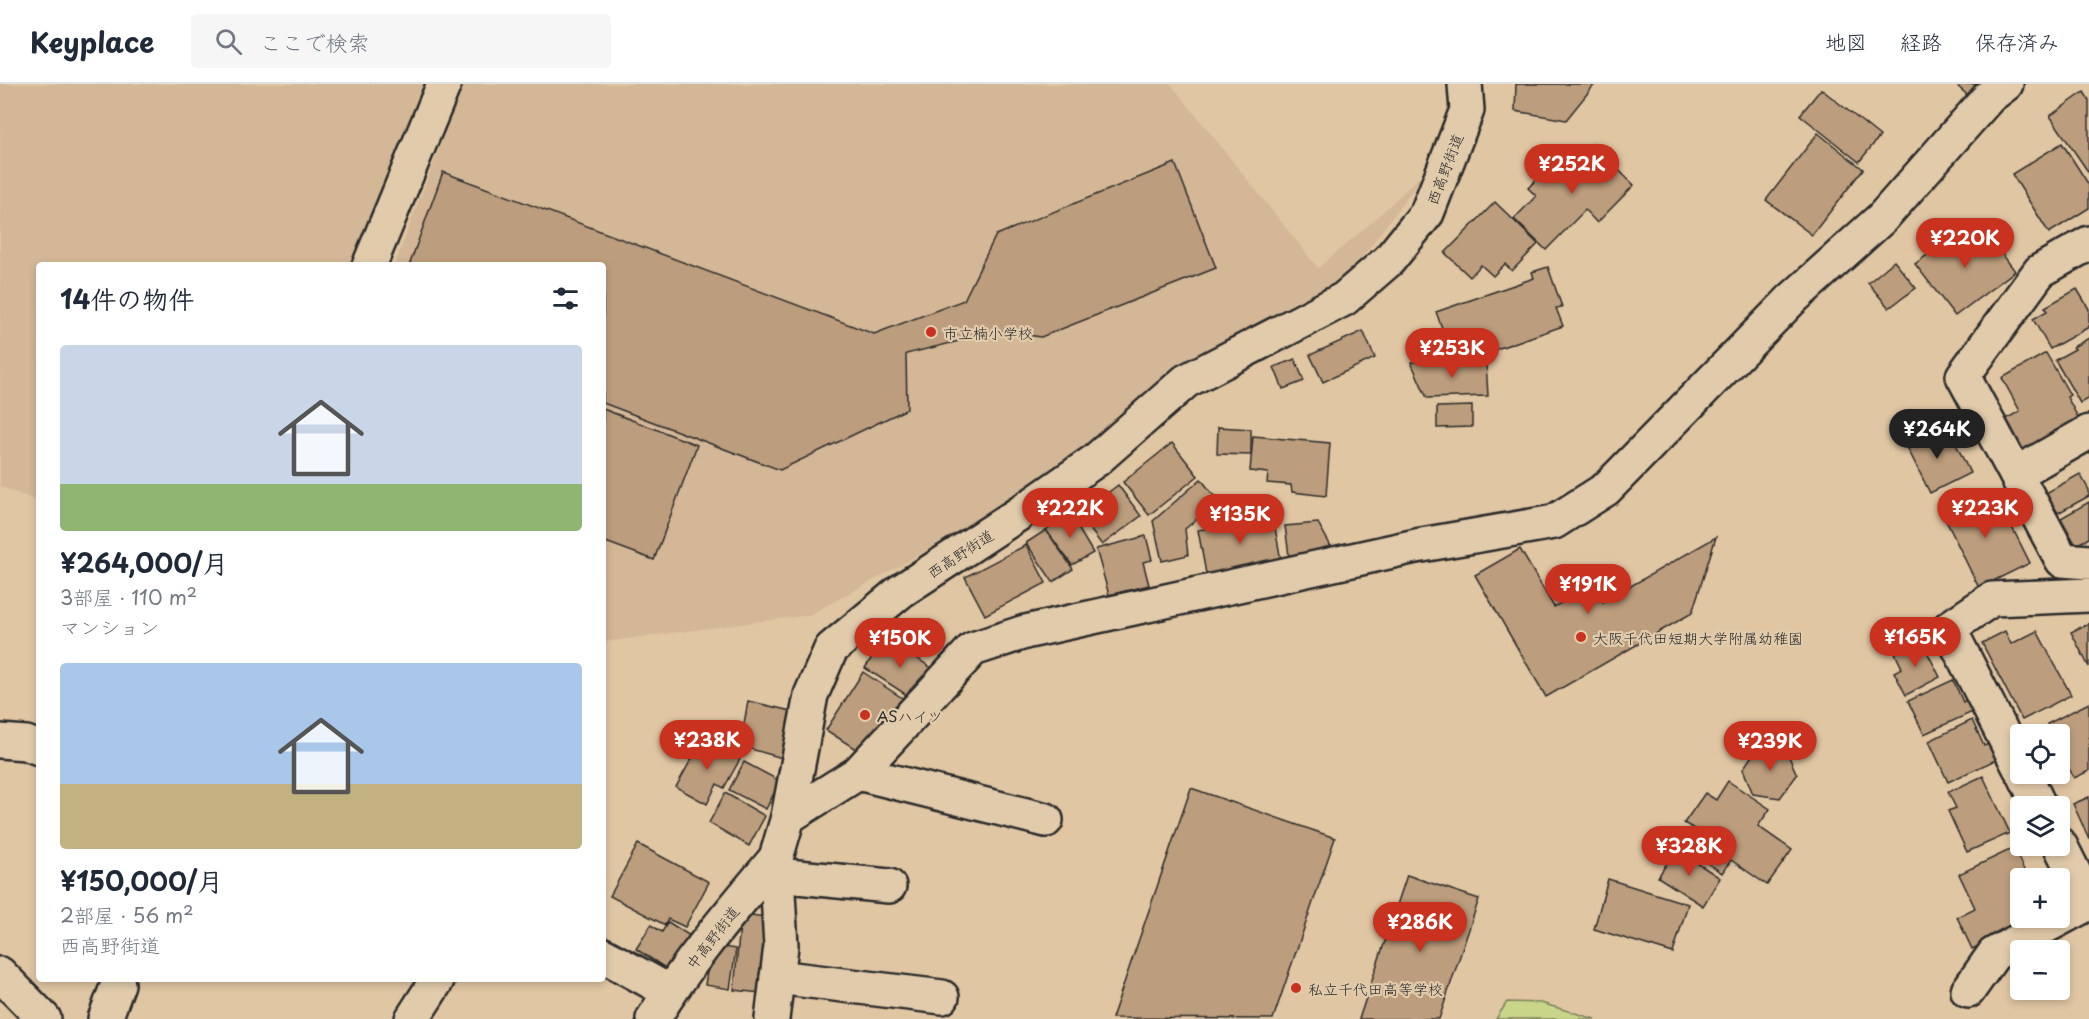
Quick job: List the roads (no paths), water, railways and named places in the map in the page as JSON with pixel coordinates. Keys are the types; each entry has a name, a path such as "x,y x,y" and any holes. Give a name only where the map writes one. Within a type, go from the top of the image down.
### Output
{"street":[{"path":"371,262 444,84"},
{"name":"西高野街道","path":"772,1019 781,946 776,866 812,695 831,650 901,591 1096,460 1186,381 1344,299 1389,260 1427,213 1467,110 1465,84"},
{"path":"788,817 858,773 974,649 1025,632 1416,546 1554,522 1606,489 1791,300 1882,219 1989,98 2006,84"},
{"path":"2089,243 2040,271 1963,376 2062,560 2089,562"},
{"path":"2016,474 2089,432"},
{"path":"2010,748 1950,628 1992,599 2089,595"},
{"path":"0,741 26,743 36,747"},
{"path":"858,773 1046,820"},
{"path":"1968,991 1994,954 2089,903 2066,856"},
{"path":"776,866 889,886"},
{"name":"中高野街道","path":"661,1005 733,909 776,866"},
{"path":"606,959 661,1005"},
{"path":"0,974 44,1019"},
{"path":"777,978 942,997"},
{"path":"412,1019 436,982"},
{"path":"105,1019 118,984"}],"place":[{"name":"市立楠小学校","path":"931,332"},
{"name":"大阪千代田短期大学附属幼稚園","path":"1581,637"},
{"name":"ASハイツ","path":"865,715"},
{"name":"私立千代田高等学校","path":"1296,988"}]}
